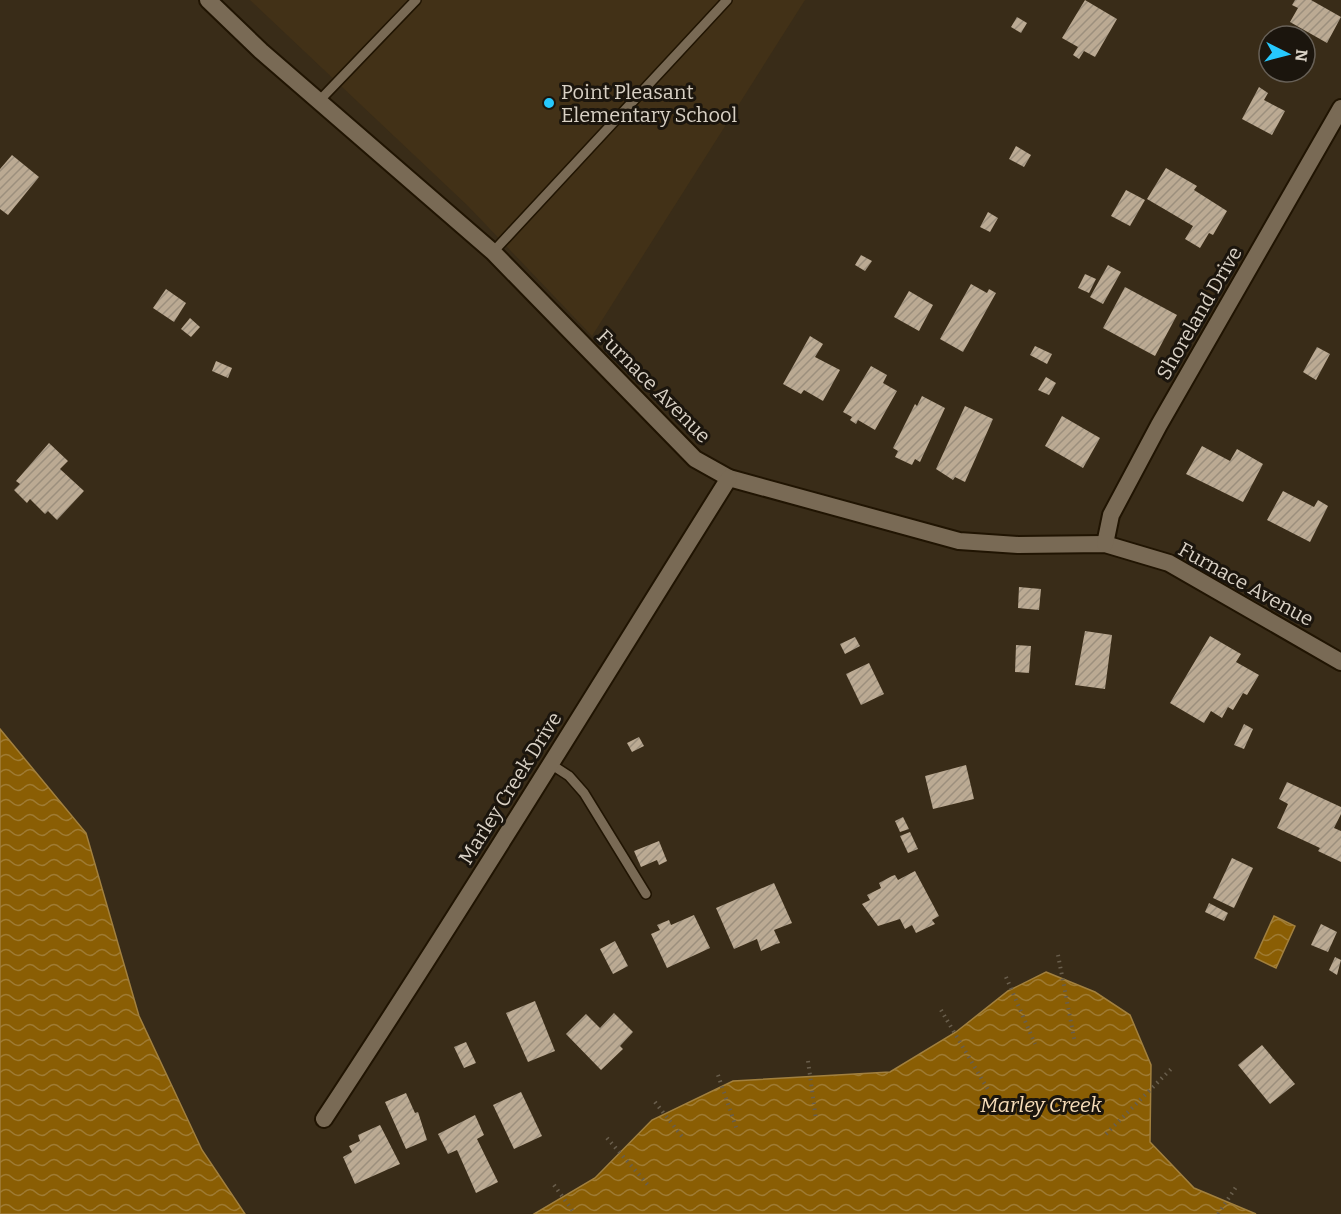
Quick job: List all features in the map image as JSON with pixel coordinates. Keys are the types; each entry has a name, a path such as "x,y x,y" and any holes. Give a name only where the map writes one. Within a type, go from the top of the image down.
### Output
{"street":[{"name":"Furnace Avenue","path":"208,0 319,101 493,252 694,459 729,478 959,541 1018,545 1106,544 1168,563 1341,662"},
{"name":"Shoreland Drive","path":"1106,544 1112,515 1159,425 1341,108"},
{"name":"Marley Creek Drive","path":"324,1119 435,950 549,763 729,478"}],"lane":[{"path":"319,101 416,0"},
{"path":"493,252 728,0"},
{"path":"549,763 569,776 584,793 646,894"}],"path":[{"path":"1058,955 1075,1043"},
{"path":"1006,977 1035,1044"},
{"path":"941,1010 990,1093"},
{"path":"808,1061 816,1119"},
{"path":"1106,1134 1173,1067"},
{"path":"718,1075 737,1130"},
{"path":"654,1102 684,1139"},
{"path":"607,1138 648,1185"},
{"path":"554,1185 575,1214"},
{"path":"1218,1214 1236,1187"}],"shaded area":[{"name":"Point Pleasant Elementary School","path":"250,0 805,0 592,336 468,206"}],"water":[{"path":"0,729 86,833 139,1016 202,1150 245,1214 0,1214"},
{"path":"1274,916 1295,926 1276,968 1255,958"},
{"name":"Marley Creek","path":"1046,972 1095,992 1130,1015 1151,1065 1150,1142 1194,1188 1256,1214 534,1214 595,1178 652,1120 733,1081 890,1072 956,1032 1008,991"}],"building":[{"path":"1085,0 1117,19 1095,57 1084,51 1079,59 1073,55 1078,47 1062,38"},
{"path":"1295,0 1311,0 1341,17 1327,43 1317,37 1317,24 1290,22 1298,8 1292,5"},
{"path":"1017,17 1027,23 1021,33 1011,27"},
{"path":"1259,87 1268,93 1264,100 1285,111 1272,135 1242,119"},
{"path":"1016,146 1031,155 1024,167 1009,159"},
{"path":"12,155 39,177 8,215 0,209 0,169"},
{"path":"1166,168 1197,186 1194,190 1227,211 1213,235 1209,233 1200,248 1185,239 1193,226 1147,199"},
{"path":"1126,190 1145,200 1130,226 1111,216"},
{"path":"988,212 998,218 990,232 980,227"},
{"path":"861,255 872,261 865,271 855,265"},
{"path":"1108,265 1121,272 1103,304 1090,297"},
{"path":"1085,274 1096,279 1089,293 1078,288"},
{"path":"971,284 987,293 989,289 996,293 963,352 940,339"},
{"path":"1125,287 1177,315 1155,356 1103,328"},
{"path":"166,289 186,303 174,322 153,308"},
{"path":"909,291 933,305 919,331 894,317"},
{"path":"190,318 200,327 191,337 181,329"},
{"path":"810,336 823,344 815,357 840,370 823,401 804,390 801,394 783,384"},
{"path":"1035,346 1052,354 1047,364 1030,355"},
{"path":"1317,347 1330,354 1316,380 1303,372"},
{"path":"216,361 232,368 228,378 212,371"},
{"path":"871,366 887,375 883,383 897,391 875,430 858,420 856,424 850,420 852,417 843,412"},
{"path":"1046,377 1056,383 1049,395 1038,390"},
{"path":"922,396 945,408 920,462 915,459 912,465 895,457 898,451 893,448 915,404 917,406"},
{"path":"965,406 993,419 965,482 955,477 953,480 936,469"},
{"path":"1062,416 1100,438 1083,468 1045,446"},
{"path":"49,443 68,461 60,469 84,491 57,520 48,511 45,514 30,499 27,503 14,490 20,484 16,481"},
{"path":"1202,446 1230,461 1237,449 1263,464 1243,502 1186,474"},
{"path":"1283,491 1314,507 1318,500 1328,506 1310,542 1267,520"},
{"path":"1019,587 1041,589 1039,610 1018,608"},
{"path":"1085,631 1112,635 1105,689 1075,685"},
{"path":"1210,636 1241,654 1236,662 1259,675 1247,695 1243,693 1233,710 1228,707 1222,718 1211,711 1204,723 1170,703"},
{"path":"855,637 860,646 845,654 840,644"},
{"path":"1016,645 1031,646 1029,673 1015,672"},
{"path":"869,663 884,694 861,705 846,674"},
{"path":"1244,724 1253,729 1244,749 1234,745"},
{"path":"639,737 644,746 632,752 627,743"},
{"path":"966,765 974,799 933,809 925,776"},
{"path":"1287,782 1341,807 1341,814 1334,828 1341,831 1341,862 1318,851 1320,848 1277,828 1288,804 1279,799"},
{"path":"903,817 909,829 900,832 895,821"},
{"path":"910,832 918,849 908,853 900,836"},
{"path":"659,841 667,861 659,865 657,860 641,867 634,851"},
{"path":"1232,858 1253,868 1234,908 1213,898"},
{"path":"915,871 939,916 932,920 935,924 916,933 912,925 905,929 900,919 878,926 862,904 870,900 867,895 881,888 879,883 892,876 895,875 898,880"},
{"path":"774,883 792,923 774,930 780,943 761,951 757,939 734,949 716,908"},
{"path":"1209,903 1228,913 1224,921 1205,912"},
{"path":"694,915 710,948 667,968 651,934 660,930 657,925 669,920 671,925"},
{"path":"1321,924 1337,932 1328,952 1311,945"},
{"path":"615,941 628,966 613,974 600,949"},
{"path":"1335,957 1341,960 1337,975 1329,970"},
{"path":"535,1001 555,1051 528,1062 506,1013"},
{"path":"614,1013 633,1032 620,1046 623,1049 601,1070 566,1034 586,1014 600,1028"},
{"path":"466,1042 476,1063 464,1068 454,1047"},
{"path":"1262,1045 1295,1084 1270,1104 1238,1065"},
{"path":"521,1092 542,1136 514,1149 493,1105"},
{"path":"406,1093 415,1113 418,1112 427,1140 406,1149 385,1102"},
{"path":"475,1115 484,1135 477,1139 498,1182 476,1193 457,1150 448,1154 438,1134"},
{"path":"380,1125 400,1164 355,1184 343,1157 352,1152 349,1146 360,1141 358,1135"}],"place":[{"name":"Point Pleasant Elementary School","path":"549,103"}]}
